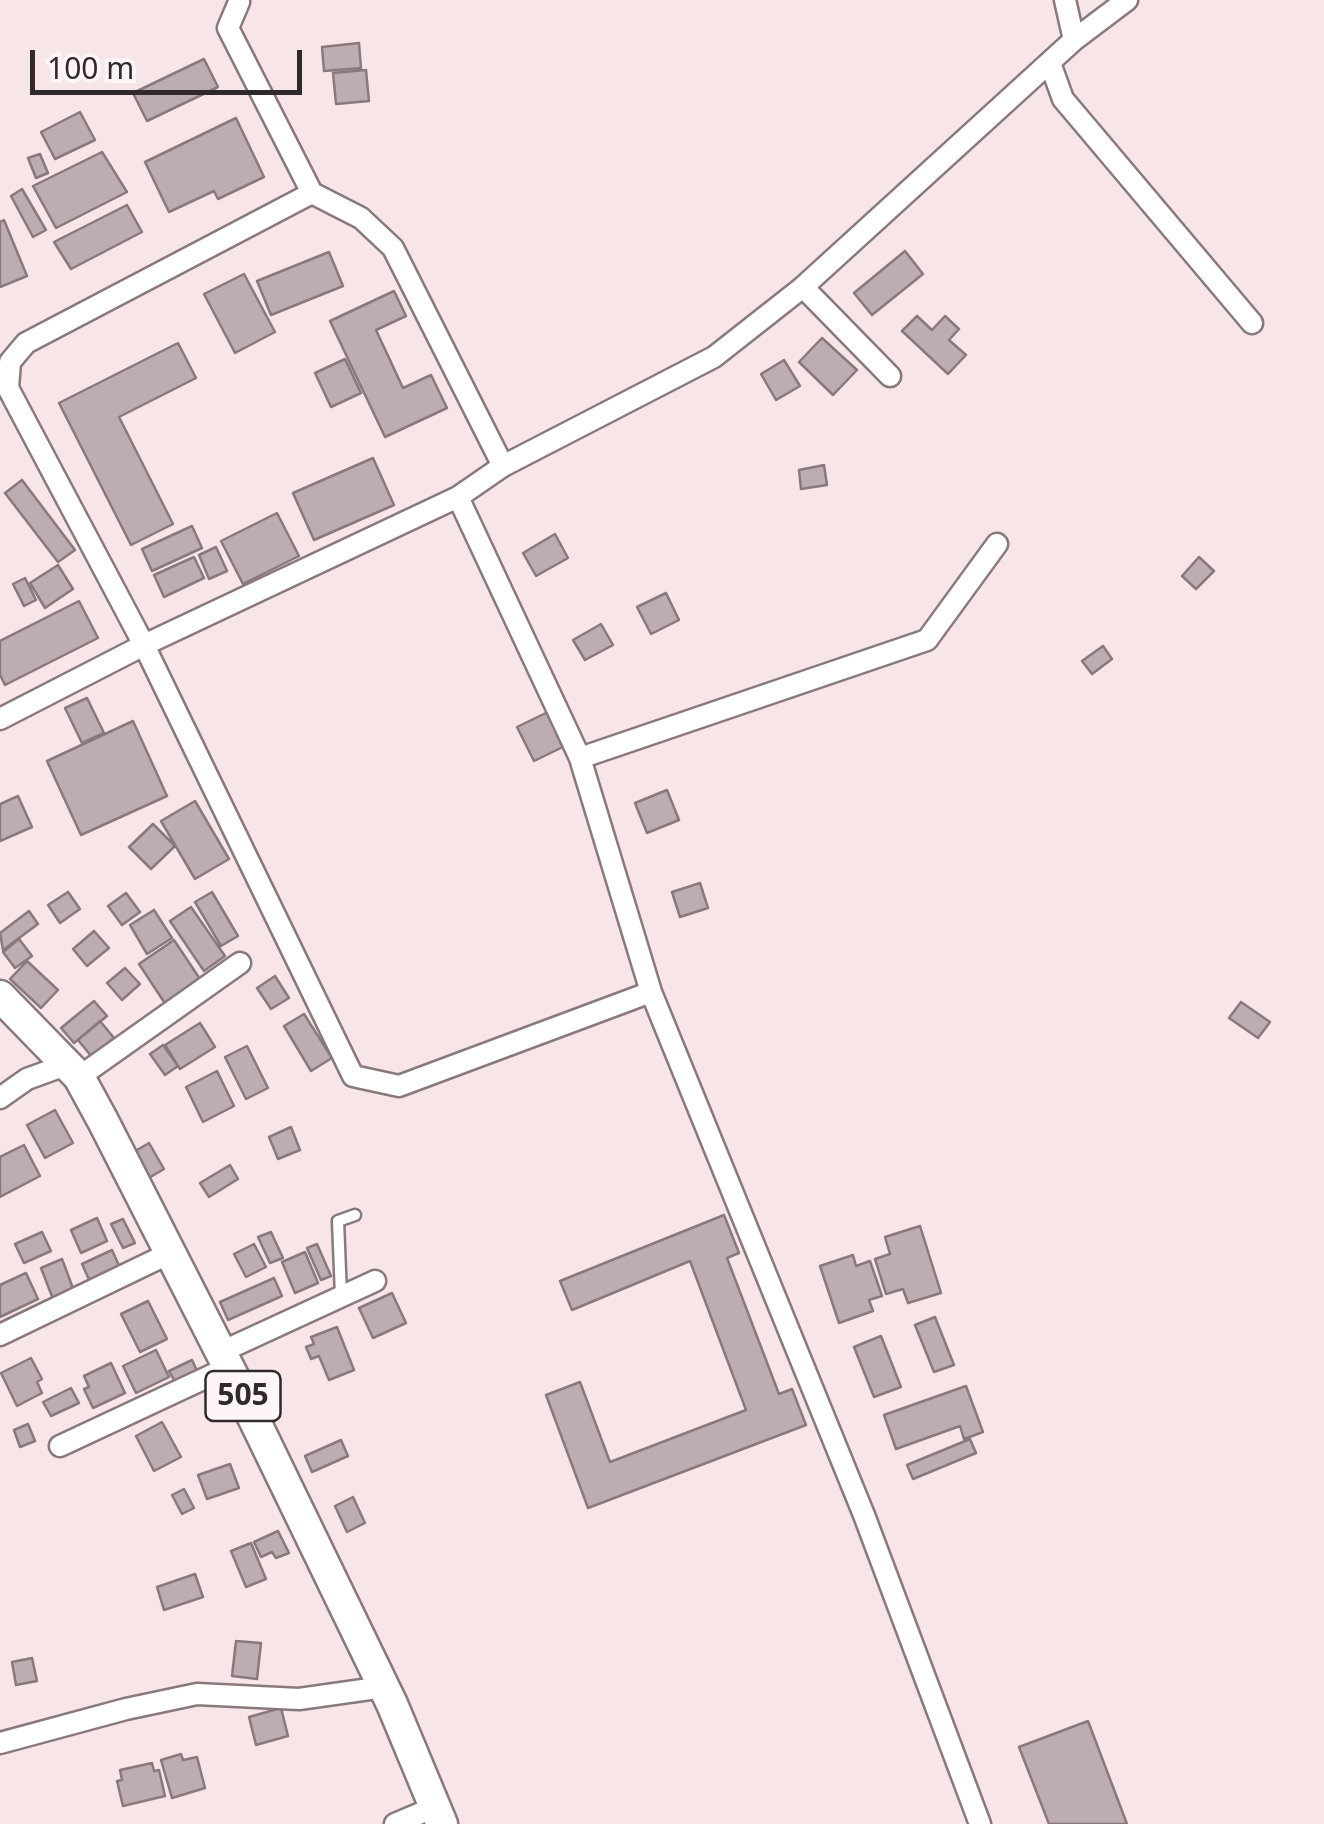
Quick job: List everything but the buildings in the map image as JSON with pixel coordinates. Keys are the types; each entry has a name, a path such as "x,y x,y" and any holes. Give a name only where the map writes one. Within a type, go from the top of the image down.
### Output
{"main road":[{"name":"505","path":"0,996 74,1071 225,1360 384,1686 438,1815"}],"street":[{"path":"1066,0 1074,40"},
{"path":"0,719 144,644 458,497 503,466 714,357 802,287 1074,40 1127,0"},
{"path":"240,2 228,28 312,193 361,218 393,248 503,466"},
{"path":"1050,63 1063,98 1252,323"},
{"path":"312,193 26,343 10,362 8,388 144,644 353,1076 399,1086 650,992"},
{"path":"802,287 890,376"},
{"path":"458,497 580,758 650,992 864,1515 980,1824"},
{"path":"580,758 927,640 997,544"},
{"path":"0,1098 27,1078 74,1071 240,964"},
{"path":"0,1335 170,1253"},
{"path":"60,1446 374,1282"},
{"path":"0,1743 126,1708 197,1694 298,1698 384,1686"},
{"path":"395,1824 438,1815"}],"lane":[{"path":"341,1297 338,1221 355,1216"}]}
